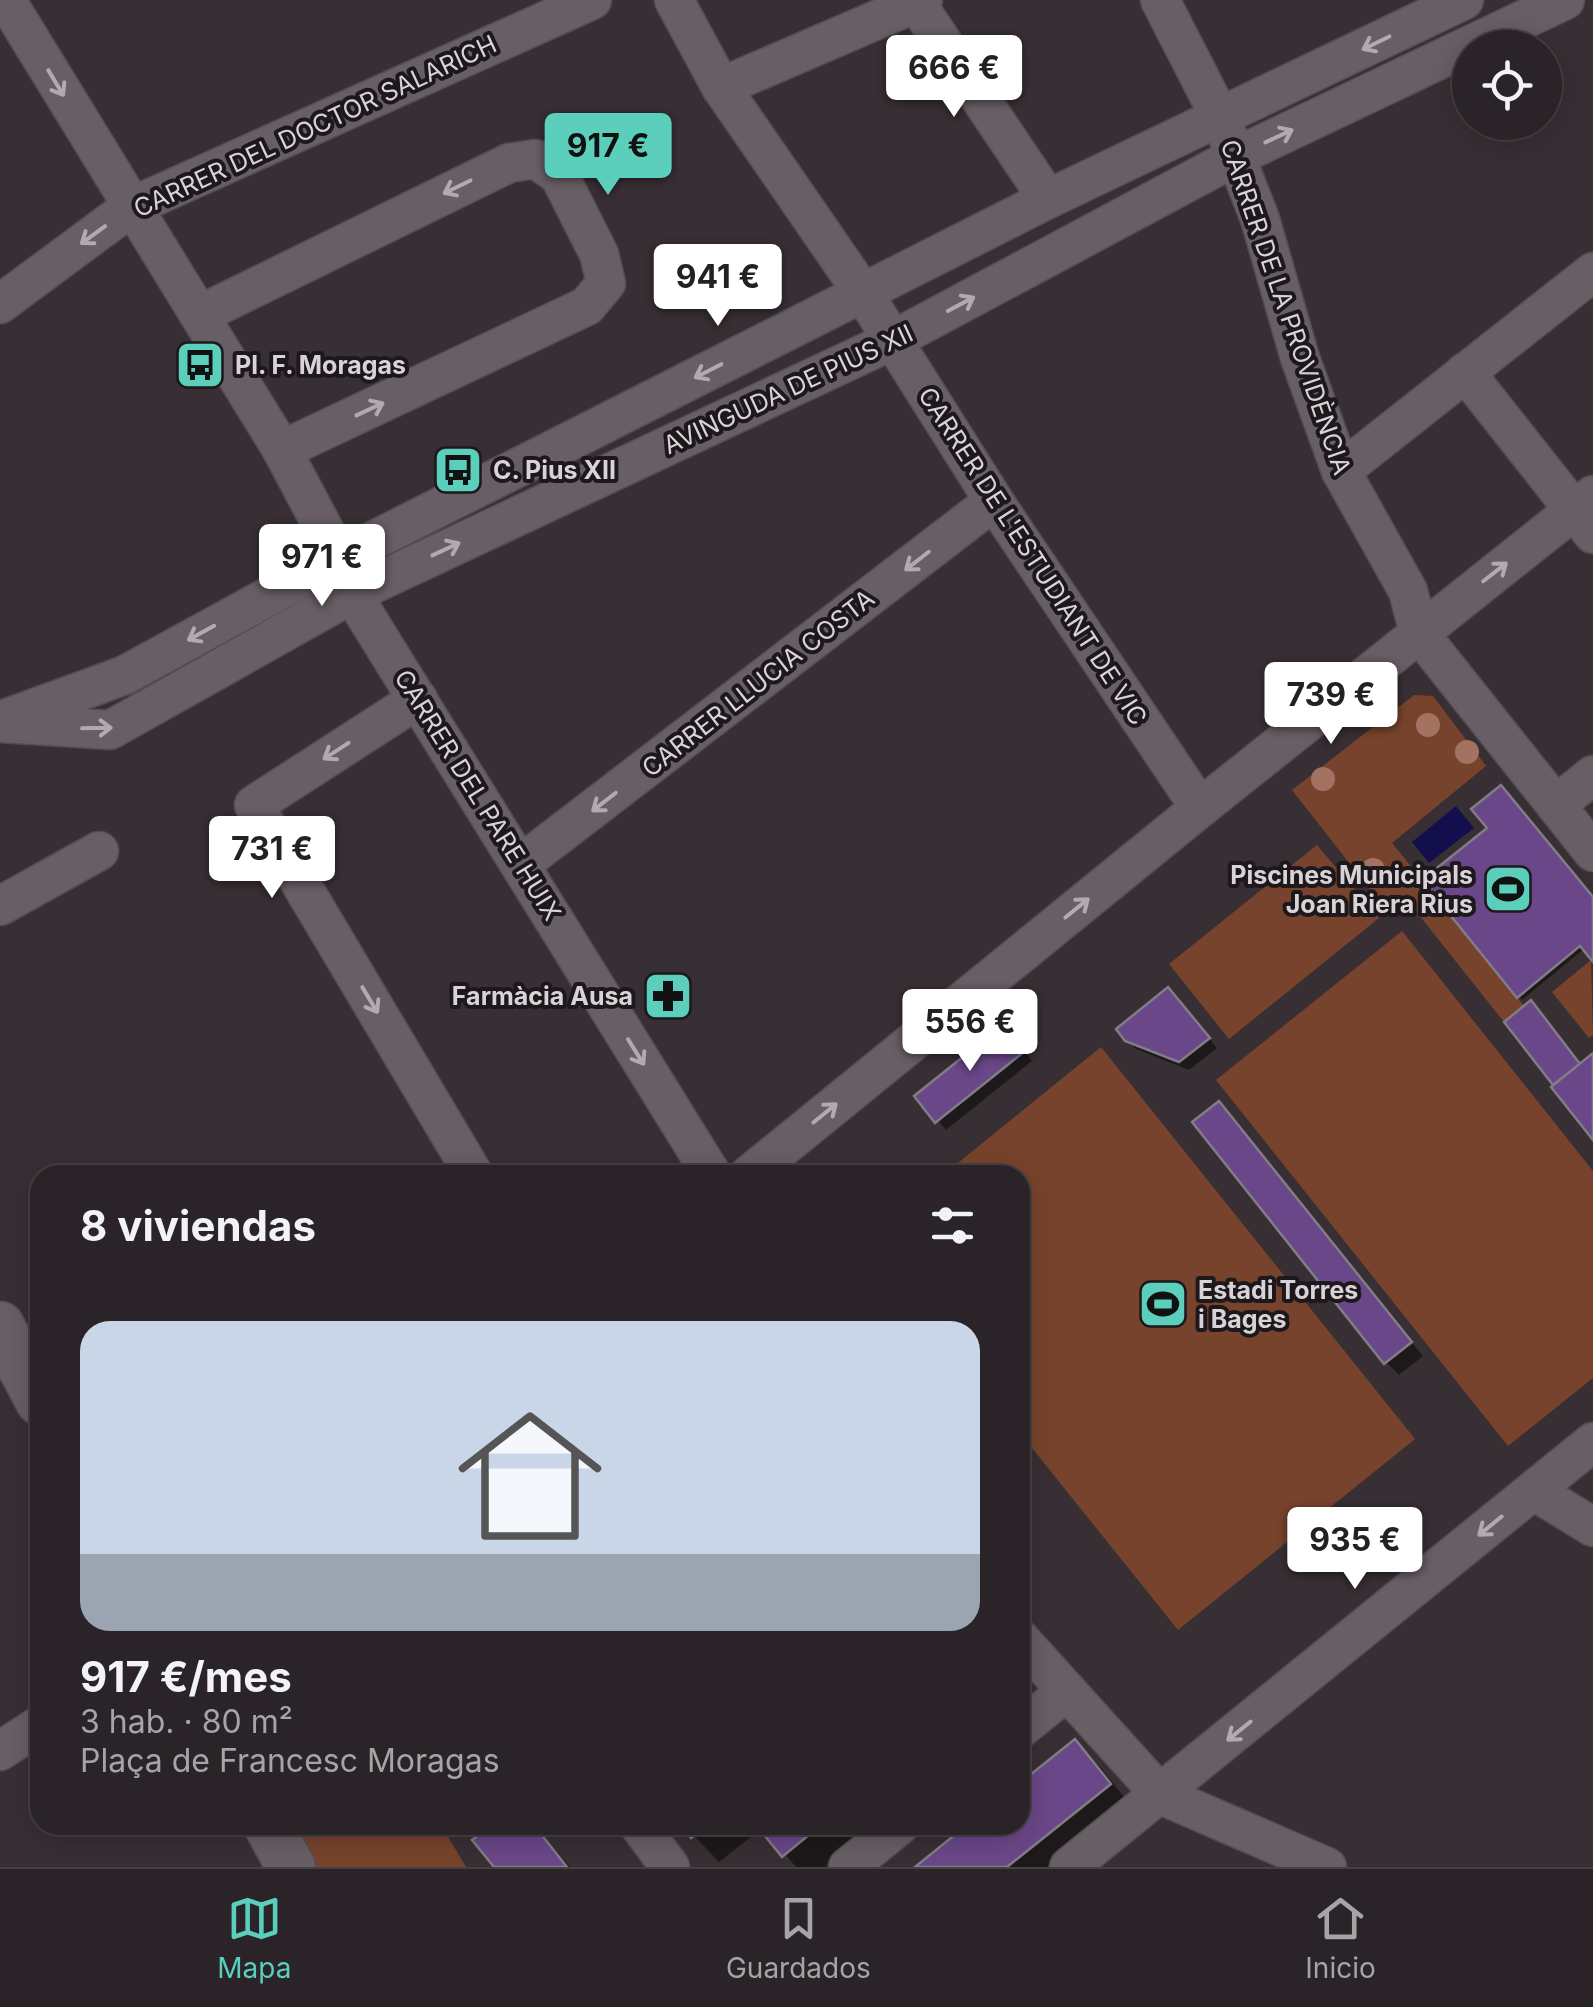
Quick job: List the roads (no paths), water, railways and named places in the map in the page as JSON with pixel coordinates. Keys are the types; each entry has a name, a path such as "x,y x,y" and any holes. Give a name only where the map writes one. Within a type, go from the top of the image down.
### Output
{"street":[{"name":"CARRER DEL PARE HUIX","path":"6,0 282,450 338,558 352,594 706,1165"},
{"name":"CARRER DEL DOCTOR SALARICH","path":"0,304 131,207 592,0"},
{"name":"CARRER DE L'ESTUDIANT DE VIC","path":"674,0 721,87 863,293 994,501 1200,808"},
{"name":"CARRER DE LA PROVIDÈNCIA","path":"1160,0 1220,119 1260,220 1300,358 1341,472 1408,591 1419,633 1593,852"},
{"name":"AVINGUDA DE PIUS XII","path":"0,722 125,675 338,558 863,293 1464,0"},
{"name":"AVINGUDA DE PIUS XII","path":"0,722 110,730 352,594 894,340 1233,158 1565,0"},
{"path":"721,87 920,2 1048,200"},
{"path":"201,314 509,162 536,159 559,175 599,254 606,283 587,306 282,450"},
{"path":"1341,472 1593,272"},
{"path":"761,1165 1419,633 1587,513 1465,372"},
{"name":"CARRER LLUCIA COSTA","path":"521,864 994,501"},
{"path":"418,699 254,804 468,1165"},
{"path":"1556,805 1593,775"},
{"path":"0,906 99,851"},
{"path":"0,1326 30,1382"},
{"path":"1069,1867 1593,1442"},
{"path":"1534,1490 1593,1527"},
{"path":"1030,1650 1160,1795 1327,1867"},
{"path":"1030,1721 1067,1691"},
{"path":"0,1751 30,1732"},
{"path":"273,1835 291,1867"},
{"path":"646,1835 670,1867"},
{"path":"848,1867 888,1835"}],"place":[{"name":"Pl. F. Moragas","path":"200,365"},
{"name":"C. Pius XII","path":"458,470"},
{"name":"Piscines Municipals Joan Riera Rius","path":"1508,889"},
{"name":"Farmàcia Ausa","path":"668,996"},
{"name":"Estadi Torres i Bages","path":"1163,1304"}]}
